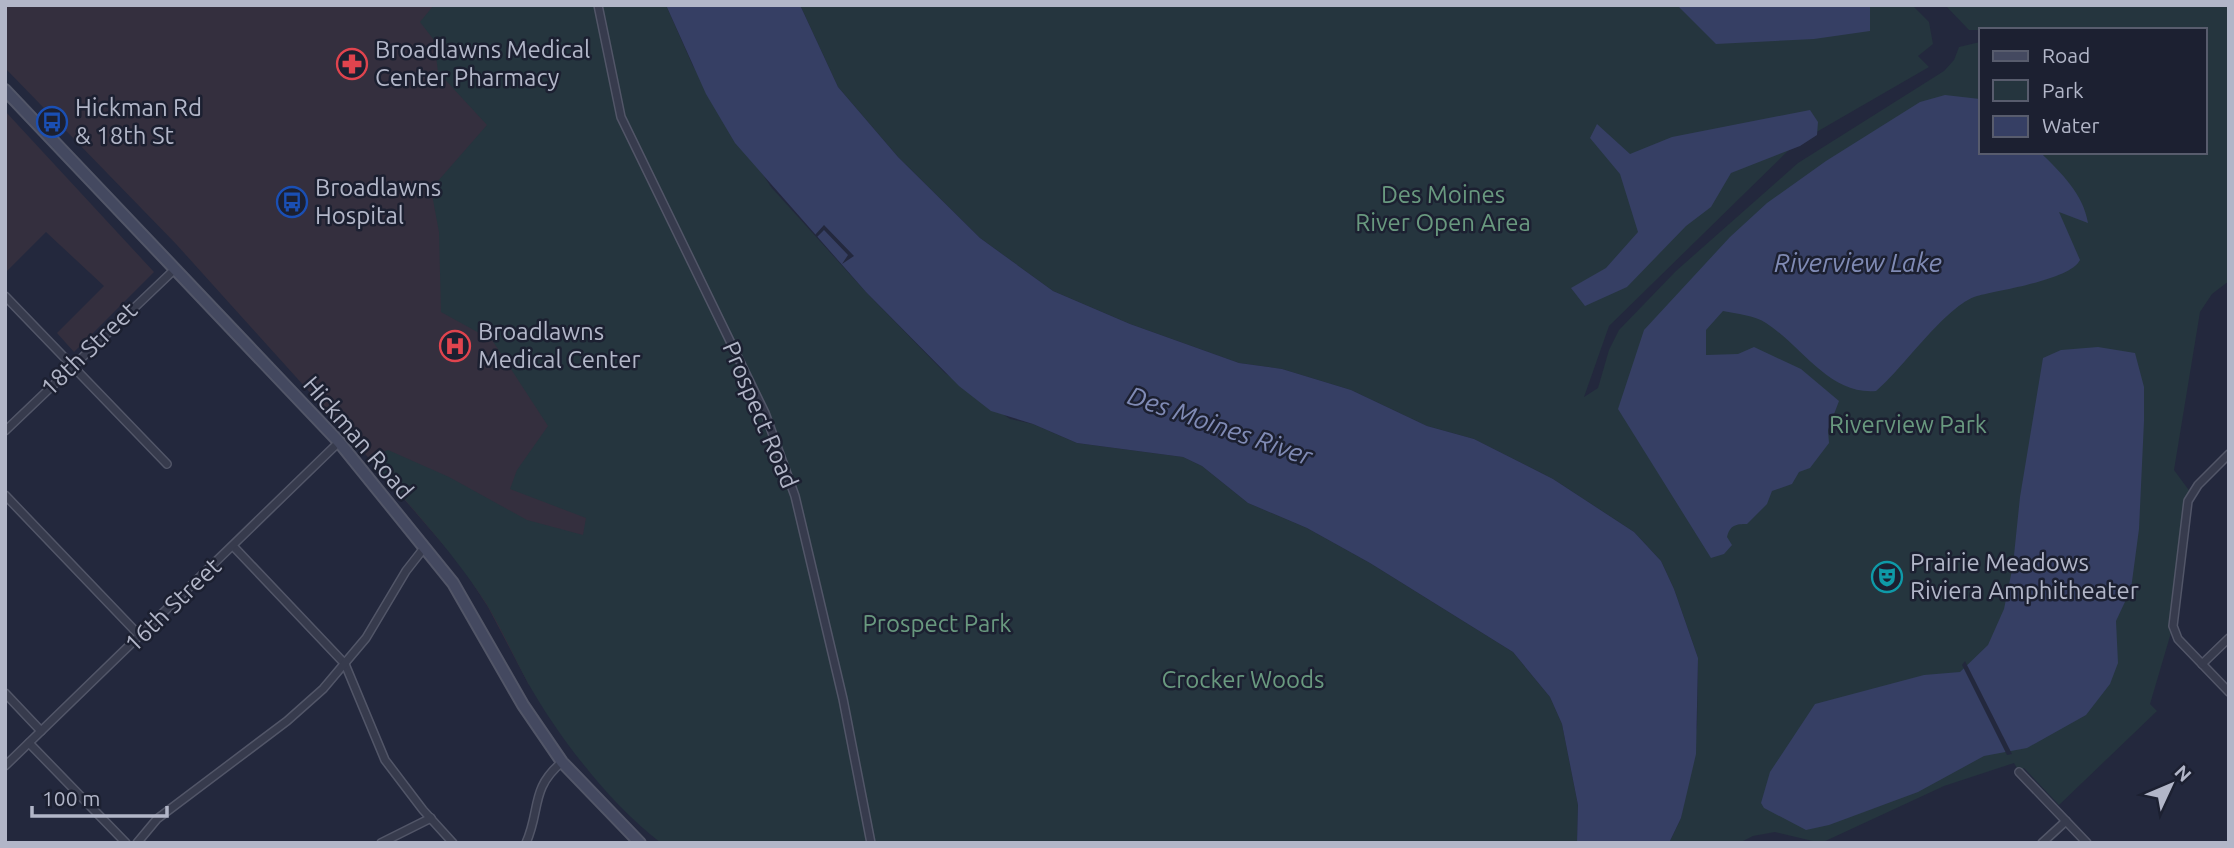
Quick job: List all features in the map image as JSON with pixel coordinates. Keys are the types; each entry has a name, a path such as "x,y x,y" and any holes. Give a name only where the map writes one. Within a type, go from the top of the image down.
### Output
{"main road":[{"name":"Hickman Road","path":"5,90 338,442 475,616 523,705 562,762 640,843"}],"street":[{"name":"Prospect Road","path":"598,5 621,117 765,413 795,496 843,699 871,843"},
{"name":"18th Street","path":"5,431 175,269"},
{"path":"5,296 167,464"},
{"name":"16th Street","path":"5,766 338,442"},
{"path":"2229,454 2191,493 2173,613 2173,626 2178,639 2229,692"},
{"path":"5,495 141,636"},
{"path":"233,546 345,664 385,760 453,843"},
{"path":"136,843 157,819 286,721 345,664 366,638 406,571 424,548"},
{"path":"2202,664 2229,638"},
{"path":"5,693 41,731"},
{"path":"29,743 125,843"},
{"path":"526,843 538,790 550,772 562,762"},
{"path":"2019,772 2087,843"},
{"path":"381,843 431,818"},
{"path":"2042,843 2066,821"}],"shaded area":[{"name":"Broadlawns Medical Center","path":"5,5 542,5 754,462 558,674 529,685 488,607 460,564 360,448 176,244 5,68"},
{"path":"5,111 154,272 74,352 57,333 104,286 46,232 5,273"}],"green space":[{"name":"Prospect Park","path":"434,5 666,5 693,66 771,187 866,292 945,373 1010,419 1033,424 1077,443 1183,457 1202,466 1248,503 1307,528 1370,563 1513,652 1550,697 1562,724 1578,805 1577,843 661,843 623,810 571,748 528,683 492,613 473,584 369,458 388,450 449,477 527,520 583,535 586,518 510,489 517,470 548,426 492,340 441,312 439,232 431,189 487,125 438,72 434,40 420,22"},
{"path":"800,5 1912,5 1929,22 1933,44 1918,56 1929,67 1794,145 1609,326 1584,397 1598,388 1609,350 1619,330 1676,271 1798,163 1944,71 1954,60 1959,47 1979,42 1979,154 2206,154 2206,28 1969,30 1945,5 2229,5 2229,281 2212,294 2200,312 2174,470 2191,493 2173,626 2150,704 2157,711 2059,805 2024,768 2019,772 2014,763 1944,786 1821,843 1775,832 1753,836 1739,843 1669,843 1681,818 1697,726 1698,658 1674,589 1661,561 1634,532 1553,479 1474,439 1427,426 1351,390 1282,369 1239,363 1130,324 1053,291 980,238 898,157 838,87"}],"water":[{"name":"Des Moines River","path":"666,5 800,5 838,87 898,157 980,238 1053,291 1130,324 1239,363 1282,369 1351,390 1427,426 1474,439 1553,479 1634,532 1661,561 1674,589 1698,658 1696,754 1681,818 1669,843 1577,843 1578,805 1562,724 1550,697 1513,652 1370,563 1307,528 1248,503 1202,466 1183,457 1077,443 1033,424 991,411 959,386 866,292 735,143 706,94"},
{"path":"1677,5 1870,5 1870,31 1814,39 1716,44"},
{"name":"Riverview Lake","path":"1945,95 1979,99 1979,154 2042,154 2070,184 2085,212 2088,223 2059,212 2080,260 2074,267 2049,279 1977,296 1965,302 1938,324 1876,391 1859,390 1830,377 1761,320 1723,311 1706,330 1706,355 1738,354 1754,347 1801,369 1839,401 1828,430 1829,443 1810,468 1799,472 1792,484 1772,491 1767,504 1747,524 1737,525 1730,530 1727,537 1732,545 1724,554 1711,558 1618,409 1644,330 1730,237 1767,203 1826,161 1920,102"},
{"path":"1810,110 1818,122 1817,135 1800,146 1731,173 1711,207 1686,226 1627,287 1585,306 1571,288 1606,268 1638,232 1620,174 1590,138 1597,124 1630,154 1672,137"},
{"path":"2098,347 2135,353 2144,387 2139,529 2131,589 2116,621 2118,663 2110,684 2086,715 2027,748 1984,756 1918,792 1829,825 1806,830 1764,808 1761,803 1770,772 1815,704 1924,675 1960,672 1988,645 2004,609 2013,565 2020,497 2043,358 2061,350"}],"pier":[{"path":"824,225 854,256 842,264 848,255 824,230 817,237 815,235"},
{"path":"1965,661 2012,754 2007,755 1962,665"}],"place":[{"name":"Broadlawns Medical Center Pharmacy","path":"352,64"},
{"name":"Hickman Rd & 18th St","path":"52,122"},
{"name":"Broadlawns Hospital","path":"292,202"},
{"name":"Broadlawns Medical Center","path":"455,346"},
{"name":"Prairie Meadows Riviera Amphitheater","path":"1887,577"}],"park label":[{"name":"Des Moines River Open Area","path":"1443,209"},
{"name":"Riverview Park","path":"1908,425"},
{"name":"Crocker Woods","path":"1243,680"}]}
